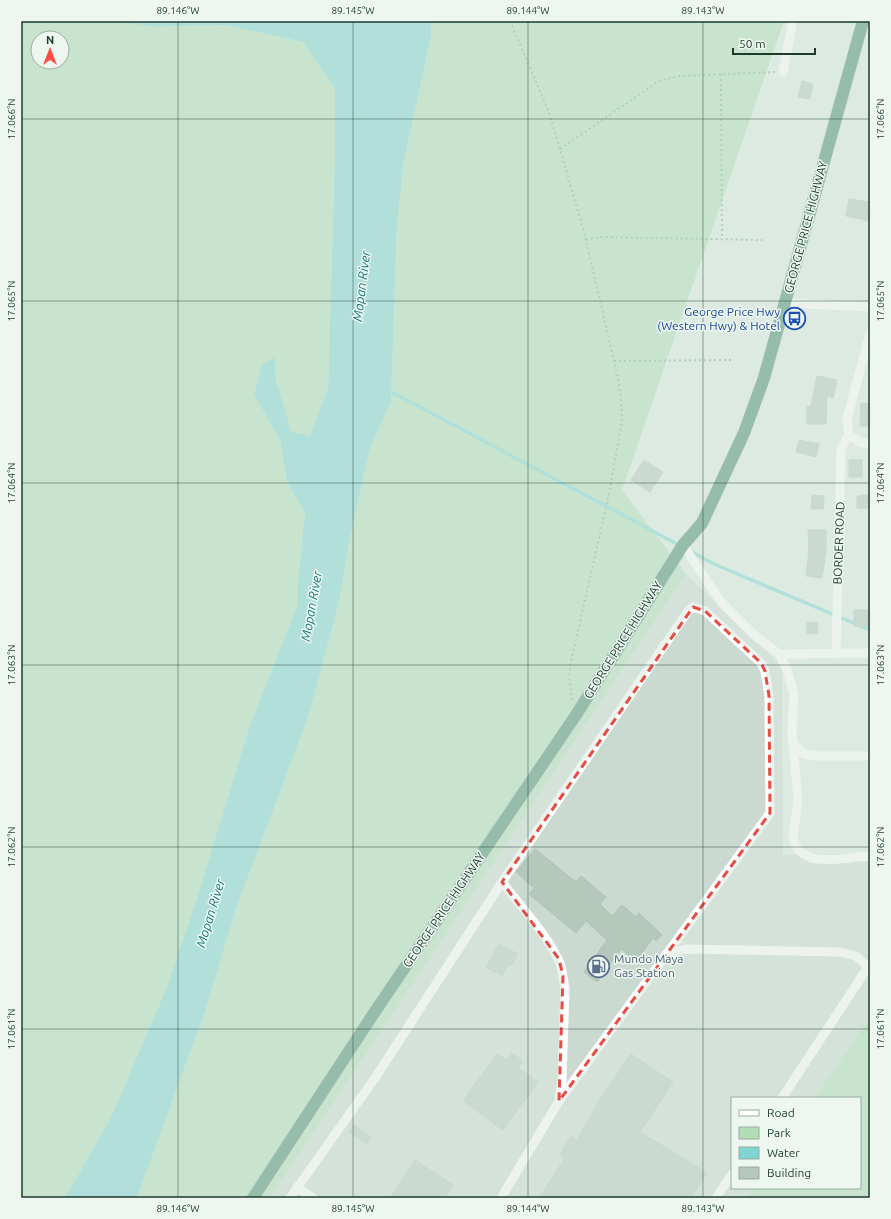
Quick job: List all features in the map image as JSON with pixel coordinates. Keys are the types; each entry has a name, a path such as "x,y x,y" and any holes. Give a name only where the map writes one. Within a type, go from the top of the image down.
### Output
{"highway":[{"name":"GEORGE PRICE HIGHWAY","path":"252,1198 369,1020 576,715 683,545 702,523 744,433 764,378 863,21"}],"street":[{"path":"783,72 793,21"},
{"path":"785,303 870,307"},
{"path":"870,333 847,419 849,435 861,443 870,443"},
{"name":"BORDER ROAD","path":"836,654 841,448 849,435"},
{"path":"683,545 721,602 753,634 778,654 787,670 794,694 793,743 798,789 793,838 799,851 813,858 824,860 870,856"},
{"path":"290,1198 375,1078 502,882 688,611 693,607 698,608 705,611 756,658 765,670 769,696 770,813 559,1101 501,1198"},
{"path":"778,654 870,654"},
{"path":"793,743 804,754 818,756 870,756"},
{"path":"502,882 542,934 559,960 562,970 564,989 562,1080 559,1101"},
{"path":"665,955 685,949 840,952 856,956 868,967 783,1097"},
{"path":"716,1198 731,1176"},
{"path":"297,1187 314,1198"}],"path":[{"path":"510,21 548,110 560,149 586,240 614,361 621,400 622,421 609,494 571,662 569,677 576,715"},
{"path":"560,149 659,81 679,76 783,72"},
{"path":"721,74 722,239"},
{"path":"586,240 602,237 762,240"},
{"path":"614,361 733,360"}],"highlighted area":[{"path":"693,607 705,611 761,663 765,671 769,696 770,813 559,1101 563,976 559,959 502,882"}],"shaded area":[{"path":"686,574 782,667 783,855 870,854 870,1017 815,1097 731,1097 731,1189 752,1189 746,1198 270,1198"}],"green space":[{"path":"21,21 115,21 153,27 225,25 303,42 335,89 335,150 328,388 310,436 290,431 276,380 275,357 254,395 280,440 287,483 305,512 298,579 298,603 249,728 198,895 167,987 111,1117 69,1191 62,1198 21,1198"},
{"path":"431,21 784,21 622,490 686,574 270,1198 137,1198 206,1009 237,906 308,718 339,603 350,538 370,448 391,402 397,224 404,161 431,37"},
{"path":"870,1017 870,1198 746,1198 752,1189 861,1189 861,1097 815,1097"}],"water":[{"name":"Mopan River","path":"115,21 431,21 431,37 404,161 397,224 391,402 370,448 350,538 339,603 308,718 237,906 206,1009 137,1198 62,1198 69,1191 111,1117 167,987 198,895 249,728 298,603 298,579 305,512 287,483 280,440 254,395 262,365 275,357 276,380 291,431 310,436 328,388 335,150 335,89 303,42 225,25 153,27"}],"building":[{"path":"802,81 813,84 810,99 798,97"},
{"path":"849,199 870,202 870,221 846,216"},
{"path":"817,376 837,380 833,398 827,396 826,424 807,424 807,406 811,406"},
{"path":"861,403 870,404 870,426 860,426"},
{"path":"799,440 819,444 816,457 796,452"},
{"path":"644,460 663,472 650,492 631,480"},
{"path":"849,460 862,460 862,477 849,477"},
{"path":"812,495 824,496 823,509 811,509"},
{"path":"869,495 870,508 857,508 857,496"},
{"path":"808,530 826,530 826,551 822,578 806,576 809,551"},
{"path":"854,610 870,610 870,626 854,626"},
{"path":"807,622 818,623 817,634 807,633"},
{"path":"535,849 576,882 581,876 606,897 600,904 612,916 622,905 636,917 639,913 662,935 656,941 653,938 636,961 621,949 597,982 584,972 607,940 586,921 576,933 529,894 534,888 516,872"},
{"path":"499,944 518,954 511,966 508,964 502,976 486,967"},
{"path":"511,1053 523,1061 518,1068 538,1082 503,1130 463,1101 497,1054 506,1060"},
{"path":"631,1054 673,1082 640,1132 707,1173 691,1198 539,1198 565,1158 560,1155 571,1136 577,1140 599,1101"},
{"path":"354,1125 372,1138 367,1144 349,1132"},
{"path":"415,1160 453,1185 444,1198 390,1198"}],"waterway":[{"path":"388,390 679,545"},
{"path":"690,551 714,564 870,630"}],"place":[{"name":"George Price Hwy (Western Hwy) & Hotel","path":"795,319"},
{"name":"Mundo Maya Gas Station","path":"599,966"}]}
